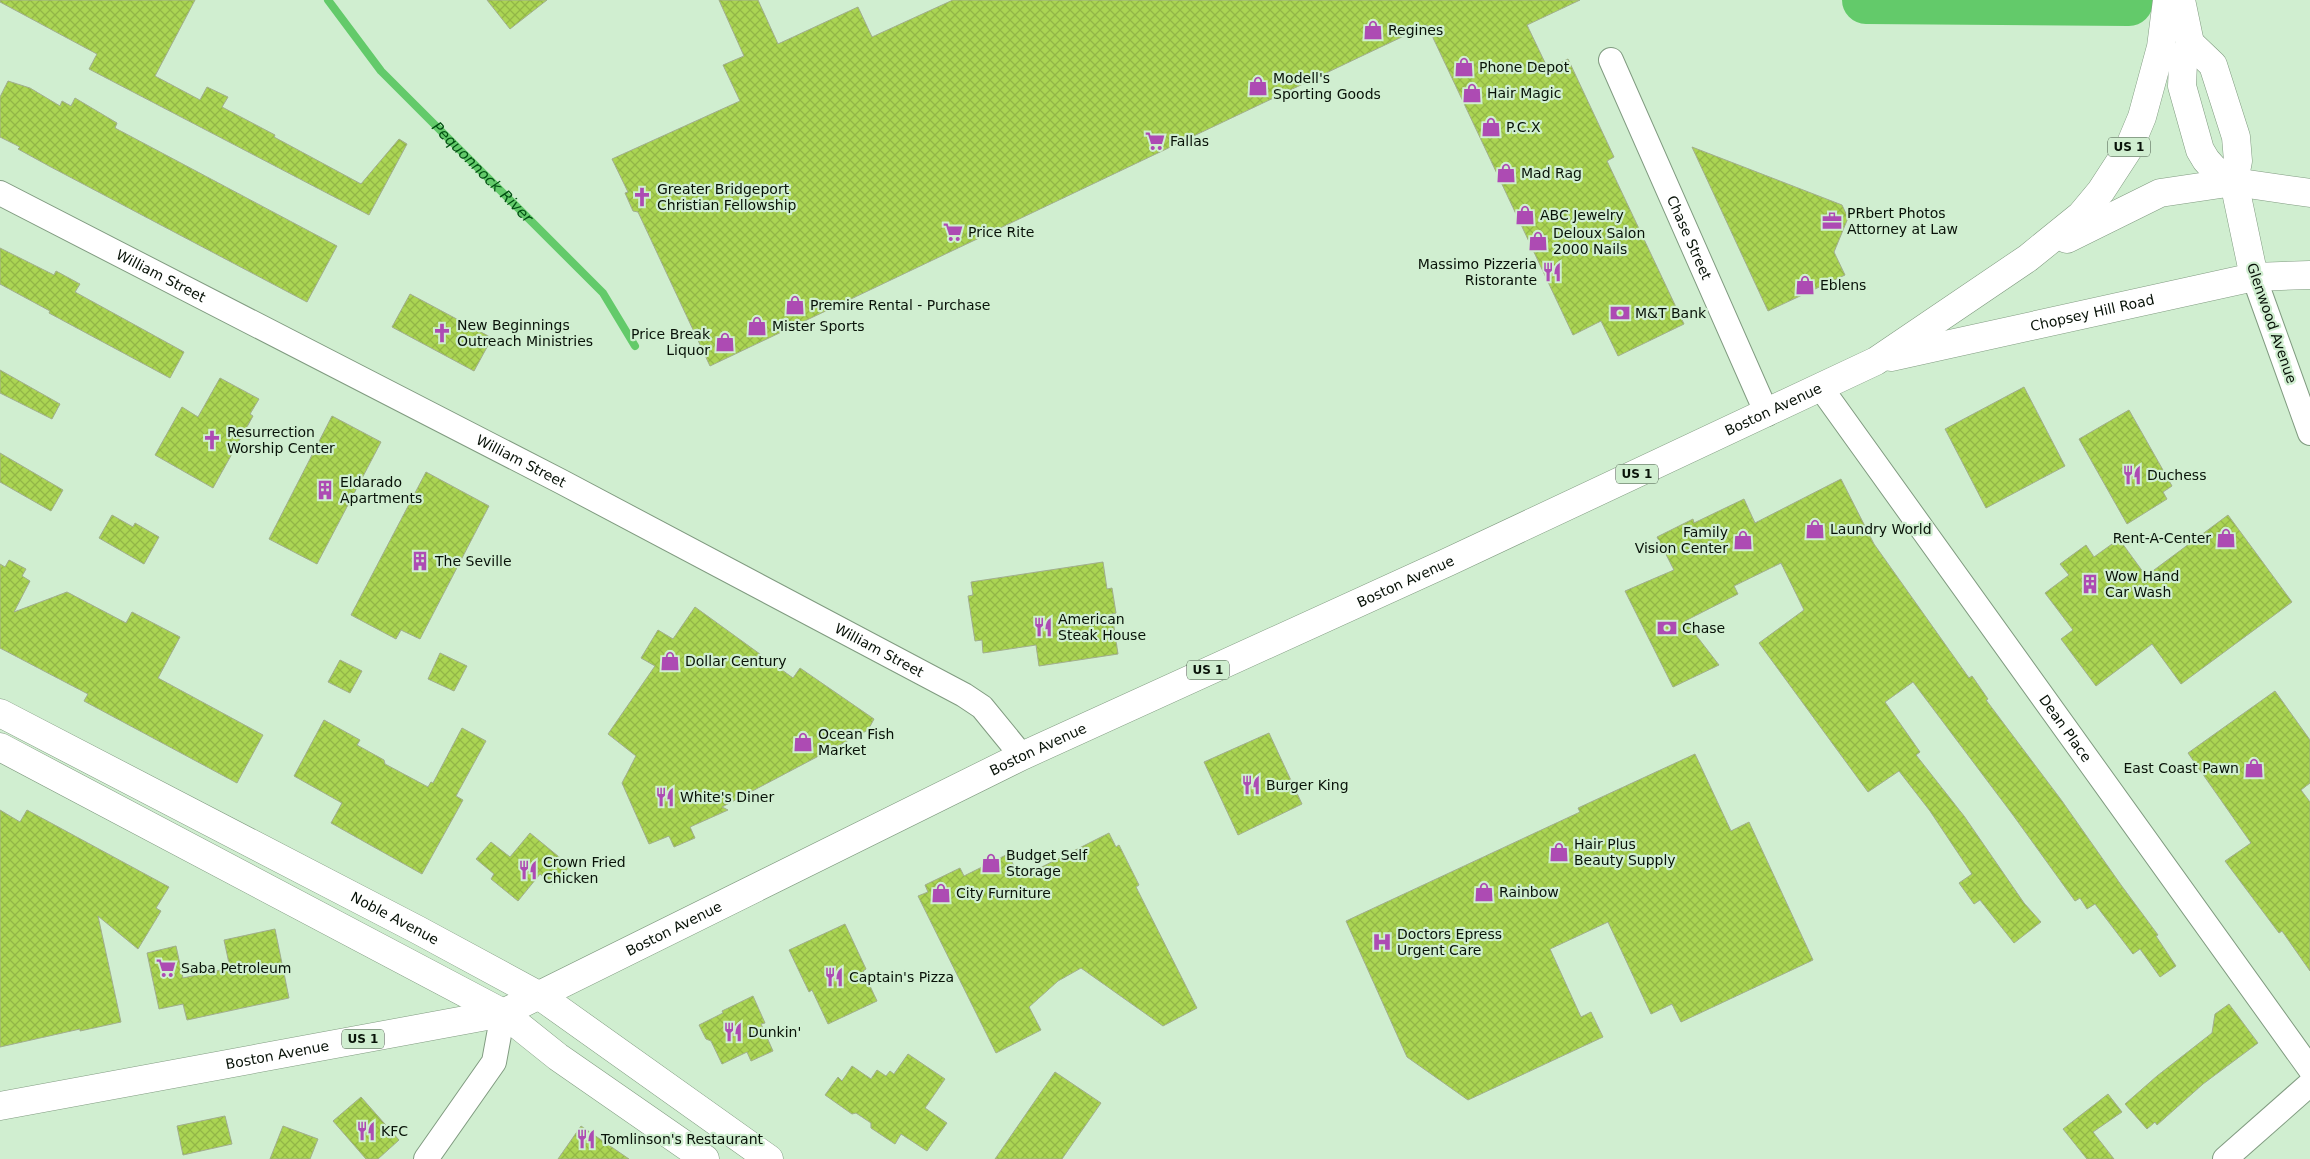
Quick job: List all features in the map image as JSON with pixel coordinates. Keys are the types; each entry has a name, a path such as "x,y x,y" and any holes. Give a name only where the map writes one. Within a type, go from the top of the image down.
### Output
{"main road":[{"name":"US 1","path":"2028,258 2081,215 2102,191 2129,148 2142,117 2160,47 2167,0"},
{"path":"2181,0 2190,43 2183,63 2182,86 2200,150 2214,169 2234,182"},
{"name":"Glenwood Avenue","path":"2190,43 2213,65 2236,137 2238,161 2234,182 2254,277"},
{"path":"2028,258 2160,193 2234,182 2310,193"},
{"name":"Boston Avenue","path":"0,1106 503,1013 1022,756 1422,574 1821,388 1876,360 2028,258"},
{"name":"Chopsey Hill Road","path":"1876,360 2254,277 2310,275"},
{"name":"Noble Avenue","path":"0,713 418,930 540,996 769,1159"},
{"path":"0,748 503,1013 558,1057 705,1159"}],"street":[{"name":"Chase Street","path":"1611,60 1767,414"},
{"name":"William Street","path":"0,193 570,486 964,695 982,707 1022,756"},
{"name":"Glenwood Avenue","path":"2254,277 2310,433"},
{"name":"Dean Place","path":"1821,388 2310,1069"},
{"path":"426,1159 494,1062 503,1013"},
{"path":"2225,1159 2310,1084"}],"building":[{"path":"0,0 195,0 155,76 200,100 207,87 228,97 222,107 361,184 399,139 407,144 369,215 89,69 97,54 0,2"},
{"path":"487,0 547,0 510,29"},
{"path":"719,0 758,0 778,44 858,7 872,37 953,0 1580,0 1527,25 1548,69 1568,59 1614,157 1607,161 1684,324 1618,356 1601,321 1573,335 1427,25 710,366 638,212 633,211 625,193 628,192 612,159 740,101 723,65 744,56"},
{"path":"8,81 30,88 60,106 62,101 71,106 75,98 117,123 115,128 337,246 307,302 49,166 18,149 20,147 0,137 0,97"},
{"path":"1692,147 1842,205 1848,218 1834,252 1845,275 1768,311"},
{"path":"0,248 54,275 56,271 80,284 75,292 184,352 170,378 49,313 50,311 0,284"},
{"name":"New Beginnings Outreach Ministries","path":"410,294 492,338 474,371 392,327"},
{"path":"0,370 60,404 52,419 0,393"},
{"name":"Resurrection Worship Center","path":"220,378 259,399 250,414 253,416 213,488 155,455 182,407 198,417"},
{"path":"2024,387 2065,466 1986,508 1945,429"},
{"name":"Duchess","path":"2129,410 2172,486 2163,492 2167,499 2127,524 2079,439"},
{"name":"Eldarado Apartments","path":"332,416 381,442 317,564 269,539"},
{"path":"0,453 63,490 51,511 0,482"},
{"name":"The Seville","path":"426,472 489,506 420,639 401,630 396,639 351,615"},
{"path":"1841,479 1874,544 1969,678 1972,676 1988,699 1986,700 2062,801 2158,935 2156,936 2176,966 2160,977 2140,949 2133,954 2095,904 2087,909 2080,898 2075,901 1913,682 1885,702 1920,752 1916,755 1964,816 2024,903 2041,922 2014,943 1980,900 1974,904 1959,883 1972,874 1930,811 1899,771 1868,792 1759,643 1804,610 1781,563 1734,586 1738,594 1685,621 1719,665 1673,687 1625,591 1674,570 1657,537 1693,519 1694,523 1744,499 1755,523"},
{"path":"112,515 133,527 135,523 159,537 144,564 99,538"},
{"path":"2228,515 2292,602 2181,684 2152,644 2096,686 2061,639 2073,630 2045,593 2069,575 2060,564 2086,545 2094,557 2119,539 2146,576"},
{"path":"9,560 26,569 22,576 30,581 14,612 67,592 126,623 132,612 180,637 158,678 263,735 237,783 84,701 88,694 0,648 0,564 5,567"},
{"name":"American Steak House","path":"1103,562 1107,589 1112,588 1116,613 1112,614 1118,654 1039,666 1036,645 983,653 982,640 975,641 968,596 973,595 971,582"},
{"path":"695,607 793,678 800,668 874,719 868,730 722,807 728,810 690,827 695,838 674,847 669,836 649,844 622,783 636,756 608,734 655,666 641,658 658,630 673,639"},
{"path":"440,653 467,666 454,691 428,679"},
{"path":"340,660 362,671 350,693 328,682"},
{"path":"2275,691 2310,740 2310,783 2301,790 2310,802 2310,971 2282,931 2279,933 2225,861 2251,843 2188,753"},
{"path":"324,720 360,740 357,745 384,760 385,764 428,787 431,782 433,783 462,728 486,741 456,796 463,800 422,874 331,823 342,803 294,776"},
{"name":"Burger King","path":"1269,733 1302,804 1238,835 1204,762"},
{"path":"1695,754 1731,831 1749,822 1813,960 1681,1022 1672,1004 1651,1014 1608,922 1550,949 1581,1017 1591,1012 1603,1037 1468,1100 1407,1057 1346,921 1580,812 1578,808"},
{"path":"0,810 20,822 27,810 169,887 156,908 161,911 138,949 98,916 121,1022 0,1047"},
{"name":"Crown Fried Chicken","path":"530,833 570,866 553,885 540,874 518,901 491,879 494,874 476,859 491,842 510,857"},
{"path":"1109,833 1116,847 1119,845 1139,885 1136,887 1197,1008 1163,1026 1081,968 1058,981 1029,1007 1041,1030 996,1053 918,896 928,892 925,885 960,868 964,876 1008,854 1020,878"},
{"name":"Captain's Pizza","path":"845,924 866,969 863,971 877,1001 828,1024 812,990 809,992 789,950"},
{"path":"275,929 289,998 187,1020 183,1004 159,1009 147,953 176,946 183,978 230,968 224,940"},
{"name":"Dunkin'","path":"753,996 765,1023 761,1024 773,1051 751,1061 747,1052 722,1064 711,1041 706,1039 699,1025"},
{"path":"2229,1004 2258,1043 2203,1084 2157,1125 2155,1122 2147,1129 2125,1104 2212,1033 2215,1014"},
{"path":"908,1054 945,1079 925,1108 947,1123 927,1151 901,1134 895,1144 871,1128 871,1123 856,1113 852,1114 825,1095 838,1077 842,1081 852,1066 871,1079 877,1070 886,1076 890,1071 894,1074"},
{"path":"1055,1072 1101,1103 1062,1159 995,1159"},
{"path":"2108,1094 2122,1112 2093,1132 2114,1159 2087,1159 2063,1129"},
{"name":"KFC","path":"361,1097 399,1140 378,1159 366,1159 333,1121"},
{"path":"225,1116 232,1144 183,1155 177,1126"},
{"path":"283,1126 318,1139 310,1159 270,1159"},
{"name":"Tomlinson's Restaurant","path":"581,1126 629,1159 558,1159"}],"waterway":[{"name":"Pequonnock River","path":"328,0 381,71 603,293 635,346"},
{"name":"Pequonnock River","path":"1866,0 2129,2"}],"place":[{"name":"Regines","path":"1373,30"},
{"name":"Phone Depot","path":"1464,67"},
{"name":"Modell's Sporting Goods","path":"1258,86"},
{"name":"Hair Magic","path":"1472,93"},
{"name":"P.C.X","path":"1491,127"},
{"name":"Fallas","path":"1155,141"},
{"name":"Mad Rag","path":"1506,173"},
{"name":"Greater Bridgeport Christian Fellowship","path":"642,197"},
{"name":"ABC Jewelry","path":"1525,215"},
{"name":"PRbert Photos Attorney at Law","path":"1832,221"},
{"name":"Price Rite","path":"953,232"},
{"name":"Deloux Salon 2000 Nails","path":"1538,241"},
{"name":"Massimo Pizzeria Ristorante","path":"1552,272"},
{"name":"Eblens","path":"1805,285"},
{"name":"Premire Rental - Purchase","path":"795,305"},
{"name":"M&T Bank","path":"1620,313"},
{"name":"Mister Sports","path":"757,326"},
{"name":"New Beginnings Outreach Ministries","path":"442,333"},
{"name":"Price Break Liquor","path":"725,342"},
{"name":"Resurrection Worship Center","path":"212,440"},
{"name":"Duchess","path":"2132,475"},
{"name":"Eldarado Apartments","path":"325,490"},
{"name":"Laundry World","path":"1815,529"},
{"name":"Rent-A-Center","path":"2226,538"},
{"name":"Family Vision Center","path":"1743,540"},
{"name":"The Seville","path":"420,561"},
{"name":"Wow Hand Car Wash","path":"2090,584"},
{"name":"American Steak House","path":"1043,627"},
{"name":"Chase","path":"1667,628"},
{"name":"Dollar Century","path":"670,661"},
{"name":"Ocean Fish Market","path":"803,742"},
{"name":"East Coast Pawn","path":"2254,768"},
{"name":"Burger King","path":"1251,785"},
{"name":"White's Diner","path":"665,797"},
{"name":"Hair Plus Beauty Supply","path":"1559,852"},
{"name":"Budget Self Storage","path":"991,863"},
{"name":"Crown Fried Chicken","path":"528,870"},
{"name":"Rainbow","path":"1484,892"},
{"name":"City Furniture","path":"941,893"},
{"name":"Doctors Epress Urgent Care","path":"1382,942"},
{"name":"Saba Petroleum","path":"166,968"},
{"name":"Captain's Pizza","path":"834,977"},
{"name":"Dunkin'","path":"733,1032"},
{"name":"KFC","path":"366,1131"},
{"name":"Tomlinson's Restaurant","path":"586,1139"}]}
